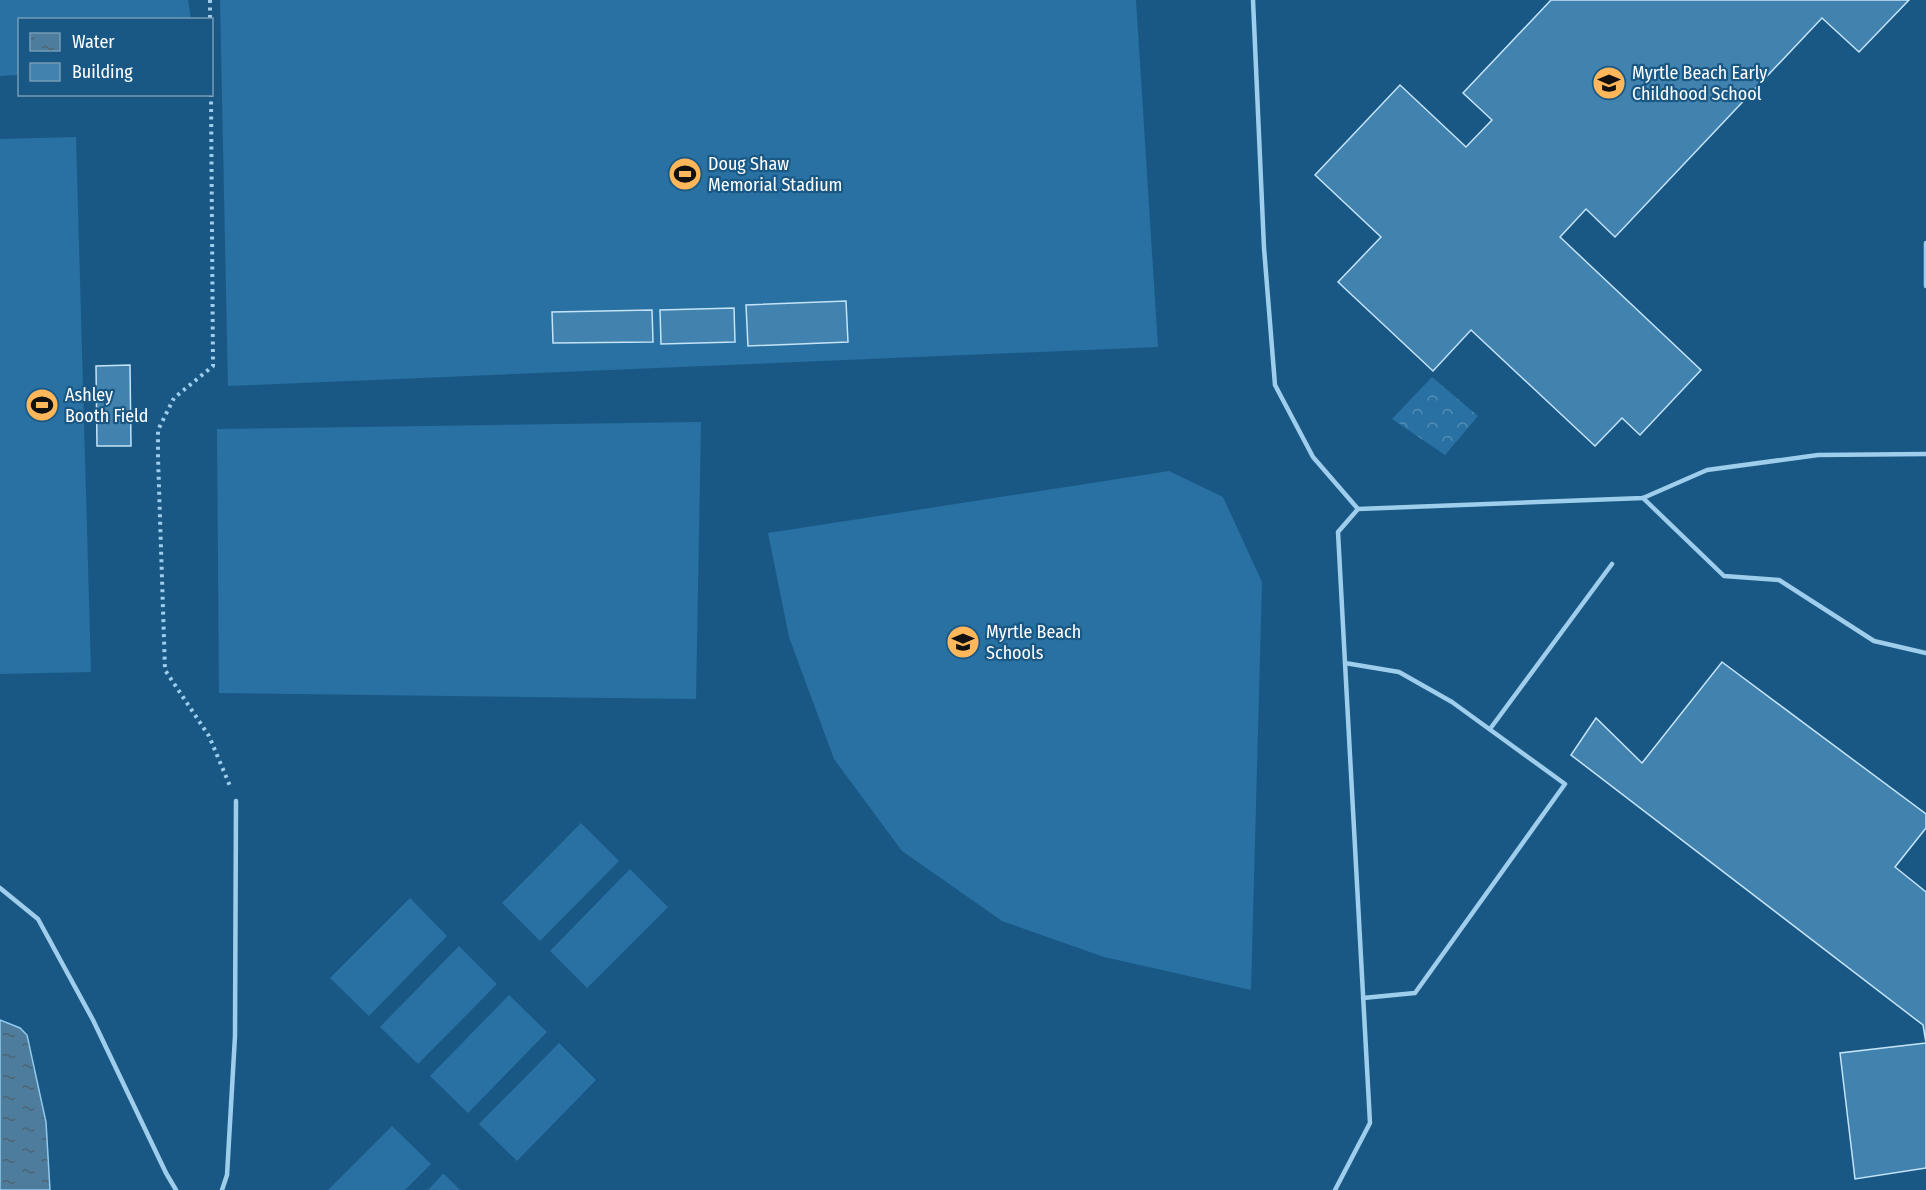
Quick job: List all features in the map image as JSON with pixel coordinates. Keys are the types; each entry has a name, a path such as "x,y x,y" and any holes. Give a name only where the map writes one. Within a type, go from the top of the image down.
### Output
{"lane":[{"path":"1253,0 1264,248 1275,385 1313,457 1358,509"},
{"path":"1926,243 1926,286"},
{"path":"1335,1190 1370,1122 1338,532 1358,509 1643,498 1707,470 1818,455 1926,454"},
{"path":"1643,498 1724,576 1779,580 1874,642 1926,653"},
{"path":"1490,729 1612,564"},
{"path":"1344,663 1399,672 1452,702 1565,784 1414,993 1363,998"},
{"path":"222,1190 227,1175 235,1036 236,801"},
{"path":"0,888 38,919 93,1020 176,1190"}],"path":[{"path":"210,0 210,18"},
{"path":"211,96 213,366 174,398 158,430 164,658 165,670 209,736 236,801"}],"green space":[{"path":"0,0 188,0 191,18 18,18 18,75 0,76"},
{"name":"Doug Shaw Memorial Stadium","path":"220,0 1136,0 1158,347 228,386"},
{"name":"Ashley Booth Field","path":"76,137 91,672 0,674 0,139"},
{"path":"1432,377 1478,416 1445,455 1392,419"},
{"path":"701,422 696,699 219,693 217,429"},
{"path":"1169,471 1223,497 1262,582 1251,990 1104,957 1002,921 902,851 834,759 789,637 768,533"},
{"path":"581,823 619,861 540,941 502,903"},
{"path":"630,869 668,907 587,988 550,951"},
{"path":"410,898 447,936 369,1016 330,978"},
{"path":"459,946 497,984 418,1064 380,1027"},
{"path":"509,995 547,1032 468,1113 430,1076"},
{"path":"559,1043 596,1080 517,1161 479,1124"},
{"path":"392,1126 431,1164 405,1190 328,1190"},
{"path":"444,1174 460,1190 428,1190"}],"water":[{"path":"0,1020 20,1028 27,1035 46,1122 50,1190 0,1190"}],"building":[{"path":"1551,0 1909,0 1859,52 1822,18 1615,237 1586,209 1560,237 1701,370 1640,435 1622,418 1595,446 1471,330 1433,371 1338,282 1381,237 1315,175 1400,85 1466,147 1492,120 1463,93"},
{"path":"846,301 848,342 748,346 746,305"},
{"path":"734,308 735,342 661,344 660,310"},
{"path":"652,310 653,342 553,343 552,312"},
{"path":"130,365 131,446 97,446 96,366"},
{"path":"1722,662 1926,814 1926,828 1895,867 1926,892 1926,1043 1923,1025 1571,755 1596,718 1642,763"},
{"path":"1926,1043 1926,1168 1855,1179 1840,1053"}],"place":[{"name":"Myrtle Beach Early Childhood School","path":"1609,83"},
{"name":"Doug Shaw Memorial Stadium","path":"685,174"},
{"name":"Ashley Booth Field","path":"42,405"},
{"name":"Myrtle Beach Schools","path":"963,642"}]}
